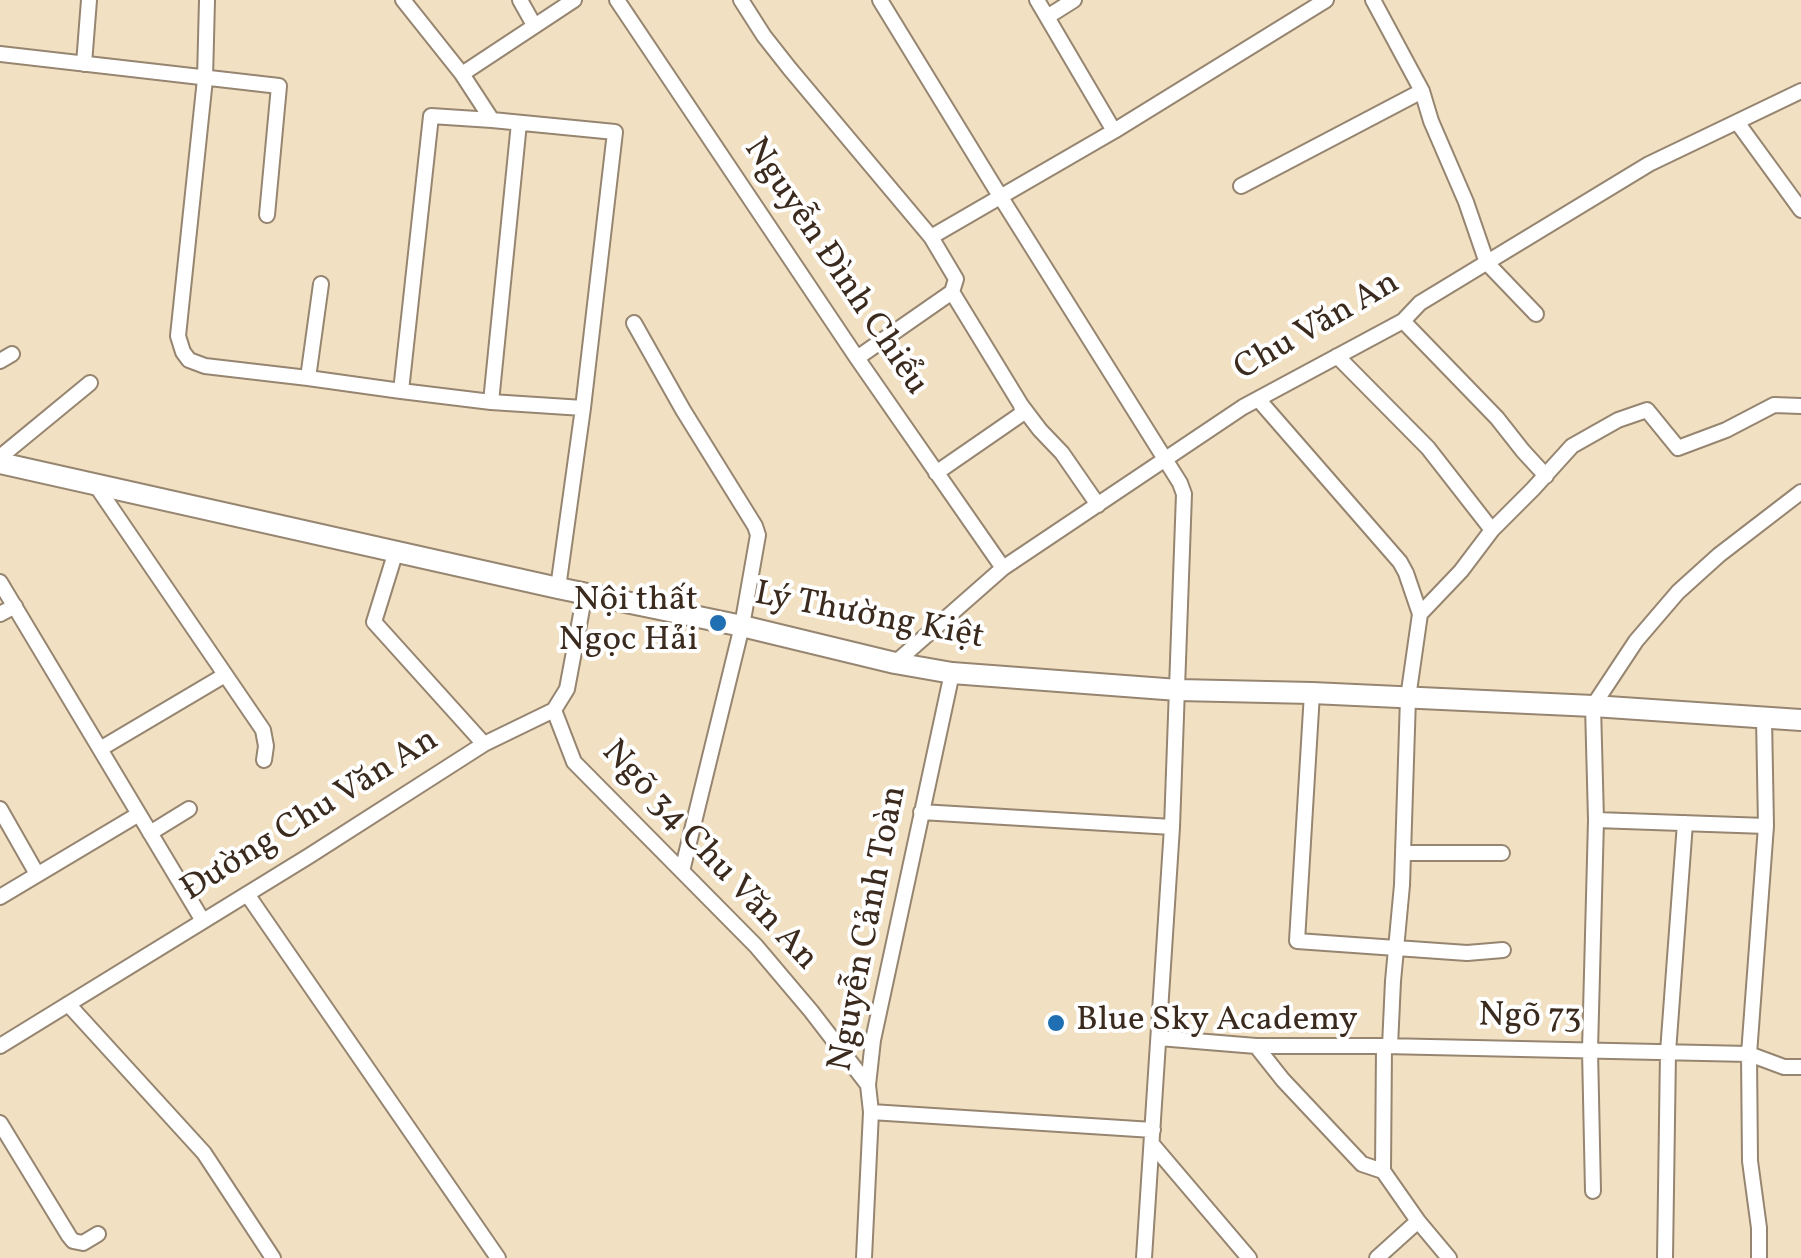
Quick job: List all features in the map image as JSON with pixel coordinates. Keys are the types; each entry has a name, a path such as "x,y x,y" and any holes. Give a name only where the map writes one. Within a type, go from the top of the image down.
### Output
{"street":[{"path":"84,64 89,0"},
{"path":"207,0 205,78 178,336 189,360 206,366 491,402 583,408"},
{"path":"402,0 462,74 492,120"},
{"path":"520,0 534,26"},
{"path":"462,74 574,0"},
{"name":"Nguyễn Đình Chiểu","path":"616,0 1004,568"},
{"path":"741,0 790,69 930,237 956,279 952,292 857,358"},
{"path":"880,0 1165,459 1180,484 1186,504 1172,827 1144,1258"},
{"path":"1037,0 1114,130"},
{"path":"1047,17 1074,0"},
{"path":"930,237 1326,0"},
{"path":"1373,0 1422,91 1487,262 1536,314"},
{"path":"0,54 279,86 267,214"},
{"path":"1241,186 1422,91"},
{"name":"Chu Văn An","path":"895,664 1004,568 1258,399 1404,321 1420,303 1649,164 1801,91"},
{"path":"401,391 431,116 616,132 558,588"},
{"path":"1737,122 1801,210"},
{"path":"491,402 519,123"},
{"path":"308,378 321,284"},
{"path":"952,292 1022,406 1098,504"},
{"path":"1404,321 1497,418 1546,476"},
{"path":"634,323 755,526 758,542 742,626 682,871"},
{"path":"1337,356 1428,448 1492,530"},
{"path":"0,460 90,383"},
{"path":"1258,399 1400,562 1420,614 1408,698 1403,853 1387,1046 1383,1171 1449,1258"},
{"path":"936,472 1020,415 1022,406"},
{"path":"1420,614 1572,446 1618,420 1646,410 1678,448 1774,406 1801,406"},
{"name":"Lý Thường Kiệt","path":"0,460 558,588 742,626 895,664 952,673 1178,690 1593,706 1801,720"},
{"path":"95,484 262,730 264,760"},
{"path":"1592,1190 1590,1050 1596,820 1593,706 1636,641 1678,592 1718,555 1801,492"},
{"path":"396,551 374,622 484,744"},
{"path":"0,582 203,921"},
{"path":"554,710 566,690 585,593"},
{"path":"0,614 14,606"},
{"name":"Nguyễn Cảnh Toàn","path":"864,1258 868,1085 873,1040 952,673"},
{"path":"100,749 225,675"},
{"path":"1312,694 1297,941 1467,953 1504,950"},
{"name":"Đường Chu Văn An","path":"0,1046 484,744 554,710"},
{"name":"Ngõ 34 Chu Văn An","path":"554,710 574,762 756,946 868,1085"},
{"path":"1760,1258 1750,1161 1748,1054 1766,826 1764,718"},
{"path":"0,809 37,874"},
{"path":"150,833 189,809"},
{"path":"922,812 1172,827"},
{"path":"0,896 139,814"},
{"path":"1596,820 1766,826"},
{"path":"1666,1258 1668,1052 1685,823"},
{"path":"1403,853 1502,853"},
{"path":"246,894 498,1258"},
{"path":"68,1004 204,1153 273,1258"},
{"name":"Ngõ 73","path":"1159,1038 1256,1046 1748,1054 1784,1067 1801,1068"},
{"path":"1256,1046 1362,1164 1383,1171"},
{"path":"870,1112 1153,1137 1249,1258"},
{"path":"0,1123 69,1236 83,1242 98,1234"},
{"path":"1377,1258 1418,1222"}],"place":[{"name":"Nội thất Ngọc Hải","path":"718,623"},
{"name":"Blue Sky Academy","path":"1056,1023"}]}
